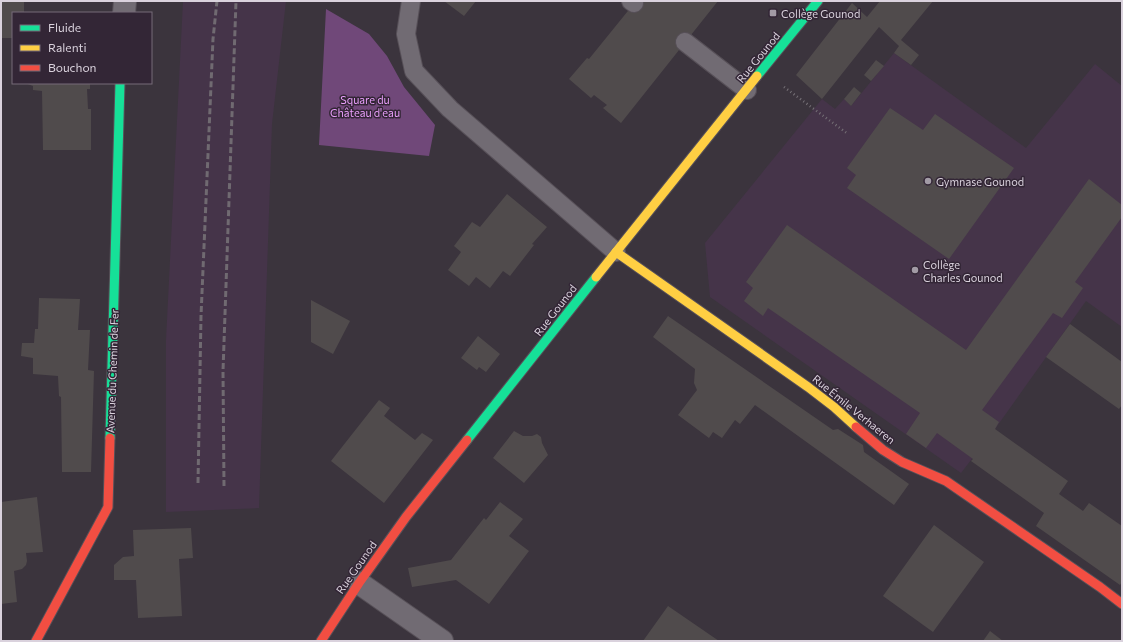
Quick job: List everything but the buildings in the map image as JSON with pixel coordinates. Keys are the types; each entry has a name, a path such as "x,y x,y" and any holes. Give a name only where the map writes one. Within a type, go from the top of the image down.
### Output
{"street":[{"path":"124,12 125,1"},
{"name":"Rue Gounod","path":"321,641 359,583 406,517 616,252 818,1"},
{"name":"Avenue du Chemin de Fer","path":"36,641 108,507 120,84"},
{"name":"Rue Émile Verhaeren","path":"616,252 808,387 834,407 883,450 902,462 946,481 1100,587 1122,604"},
{"path":"359,583 442,641"}],"lane":[{"path":"411,1 406,34 414,71 450,109 616,252"},
{"path":"685,42 747,90"}],"path":[{"path":"762,71 848,134"}],"shaded area":[{"path":"183,1 286,1 272,124 259,508 166,512 166,340"},
{"name":"Collège Charles Gounod","path":"894,53 1026,148 1095,64 1122,86 1122,327 1086,301 995,429 961,473 710,297 705,243 822,99 835,109 844,99 851,106"}],"green space":[{"name":"Square du Château d'eau","path":"326,9 369,34 387,56 404,87 435,125 429,156 319,145"}],"railway":[{"path":"198,483 201,316 213,39 217,1"},
{"path":"224,486 223,371 236,1"}],"traffic: fast":[{"path":"757,76 818,1"},
{"path":"110,438 120,84"},
{"path":"467,440 596,277"}],"traffic: slow":[{"path":"596,277 757,76"},
{"path":"616,252 808,387 834,407 856,427"}],"traffic: jam":[{"path":"856,427 883,450 902,462 946,481 1100,587 1122,604"},
{"path":"36,641 108,507 110,438"},
{"path":"321,641 359,583 406,517 467,440"}],"place":[{"name":"Collège Gounod","path":"773,13"},
{"name":"Gymnase Gounod","path":"928,181"},
{"name":"Collège Charles Gounod","path":"915,270"}]}
